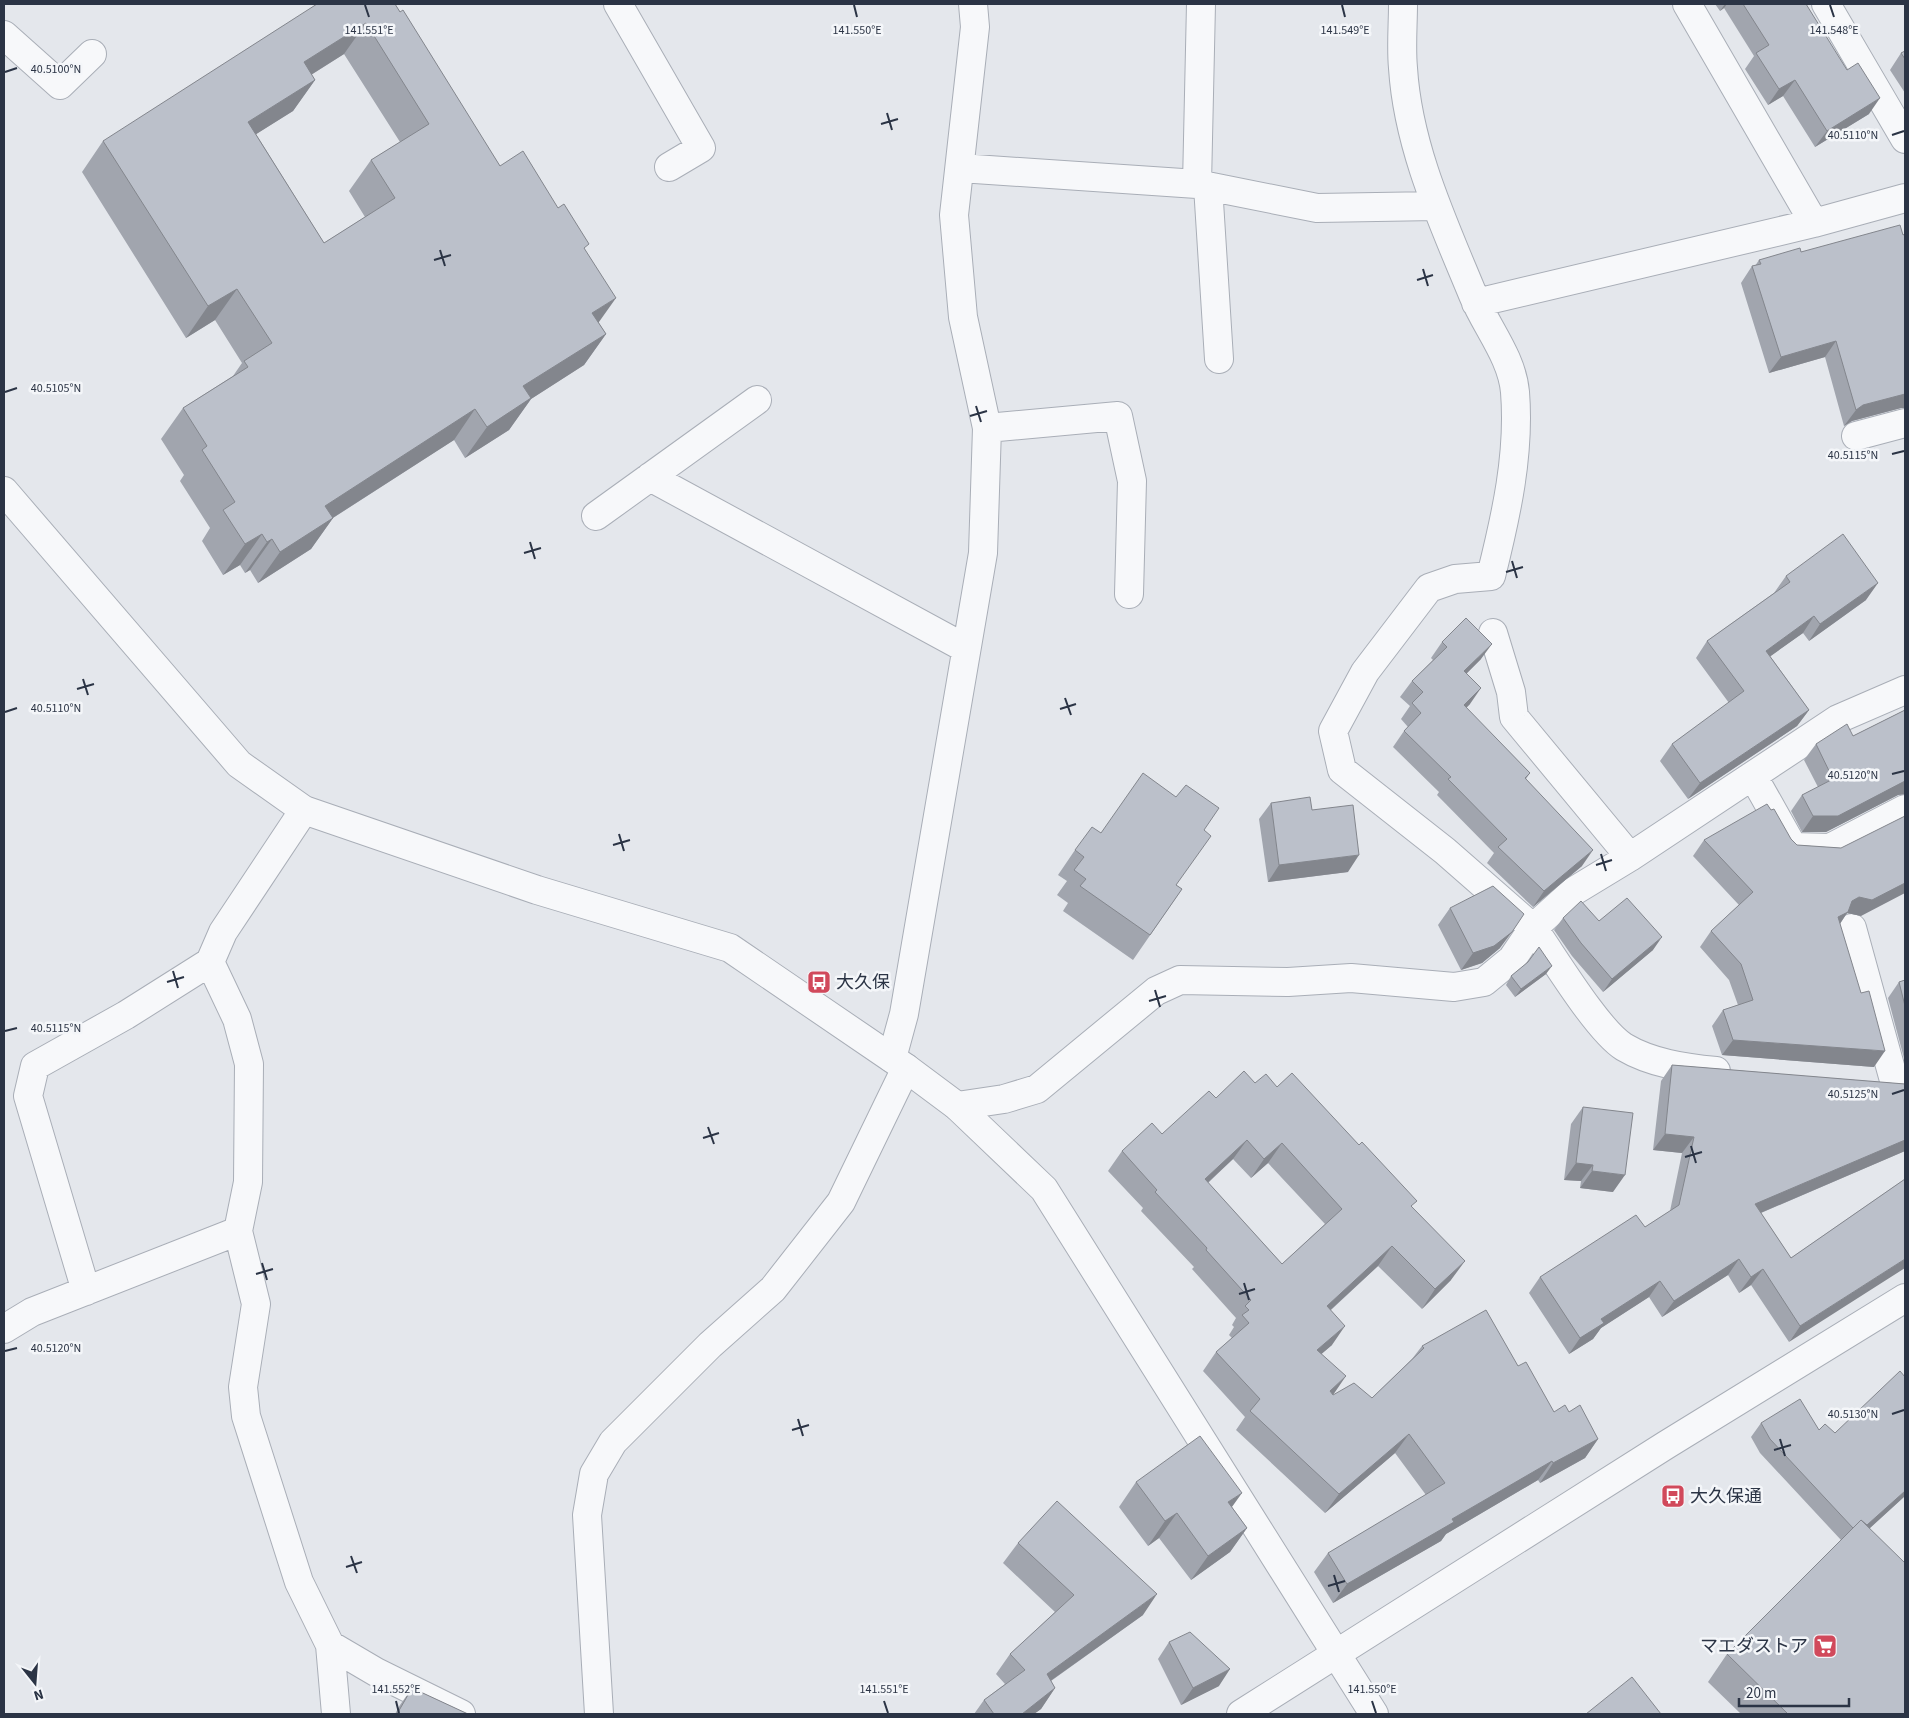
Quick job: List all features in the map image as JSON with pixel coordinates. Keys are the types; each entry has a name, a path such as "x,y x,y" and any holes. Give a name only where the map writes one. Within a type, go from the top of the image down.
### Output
{"street":[{"path":"618,4 701,148 669,167"},
{"path":"599,1714 587,1515 594,1474 613,1442 710,1346 773,1289 841,1202 899,1063 904,1014 982,553 987,428 963,317 954,215 974,27 973,4"},
{"path":"1201,4 1203,185 1219,359"},
{"path":"1403,4 1403,68 1412,131 1436,206 1476,303 1509,366 1515,391 1514,458 1502,531 1491,576 1455,579 1429,588 1365,672 1333,731 1342,770 1445,852 1533,928 1599,1022 1622,1046 1657,1062 1737,1072"},
{"path":"1687,4 1814,223"},
{"path":"1826,4 1905,139"},
{"path":"4,35 60,85 92,54"},
{"path":"960,168 1203,185 1317,208 1436,206"},
{"path":"1476,303 1814,223 1905,198"},
{"path":"596,516 757,400"},
{"path":"987,428 1118,416 1132,481 1129,594"},
{"path":"1856,436 1905,423"},
{"path":"650,477 965,648"},
{"path":"4,491 239,764 304,810 537,890 730,948 899,1063 957,1106 1044,1190 1374,1714"},
{"path":"1493,633 1511,692 1514,717 1630,857"},
{"path":"957,1106 1004,1099 1038,1089 1156,991 1180,980 1288,982 1351,978 1454,987 1484,982 1512,960 1533,928 1574,891 1630,857 1838,719 1905,690"},
{"path":"1753,776 1793,847 1830,848 1905,809"},
{"path":"86,1291 28,1096 35,1066 126,1015 210,962 223,932 304,810"},
{"path":"1852,928 1900,1084 1866,1082"},
{"path":"210,962 237,1019 249,1064 248,1182 238,1231 256,1304 243,1387 246,1416 299,1582 330,1645 336,1714"},
{"path":"4,1329 32,1312 238,1231"},
{"path":"1240,1714 1336,1652 1905,1298"},
{"path":"330,1645 376,1672 461,1714"}],"building":[{"path":"317,4 395,4 400,12 403,10 500,166 523,151 558,208 564,204 589,244 584,248 616,298 592,313 606,334 523,386 531,398 487,427 475,409 325,506 333,518 280,552 272,539 267,542 262,534 245,544 223,510 235,502 202,450 207,446 183,408 248,367 244,361 272,343 237,289 208,306 103,141","holes":["366,23 429,124 371,160 395,198 324,243 248,122 315,80 304,62"]},
{"path":"1743,4 1806,4 1847,70 1858,63 1880,98 1827,131 1795,80 1779,89 1756,53 1769,45"},
{"path":"1905,51 1905,59 1901,53"},
{"path":"1900,225 1903,235 1905,234 1905,394 1863,405 1856,410 1836,341 1781,357 1752,266 1761,264 1759,260 1800,248 1801,252"},
{"path":"1843,534 1878,583 1820,624 1814,616 1766,651 1809,710 1700,783 1672,744 1744,691 1707,641 1790,582 1786,576"},
{"path":"1466,618 1492,644 1464,671 1481,688 1464,705 1530,773 1525,778 1593,850 1544,891 1498,847 1507,839 1448,779 1451,777 1404,731 1421,713 1412,703 1423,692 1412,681 1447,647 1442,642"},
{"path":"1905,710 1905,781 1838,816 1813,816 1802,795 1833,779 1816,744 1847,724 1853,736"},
{"path":"1143,773 1176,797 1186,785 1219,808 1204,830 1211,836 1176,885 1182,889 1150,935 1080,886 1086,879 1074,870 1084,857 1075,850 1092,827 1101,833"},
{"path":"1310,797 1312,810 1353,805 1359,855 1279,865 1271,803"},
{"path":"1767,804 1771,810 1774,809 1791,839 1797,845 1841,848 1905,816 1905,883 1872,900 1859,897 1852,901 1848,912 1838,917 1861,993 1869,991 1885,1051 1733,1040 1723,1010 1753,1000 1741,964 1711,931 1753,892 1704,840"},
{"path":"1493,886 1524,914 1512,932 1494,946 1473,953 1450,908"},
{"path":"1627,898 1662,937 1612,979 1581,943 1563,918 1581,901 1599,921"},
{"path":"1539,947 1552,966 1521,989 1511,976 1528,962"},
{"path":"1905,980 1905,1006 1899,982"},
{"path":"1672,1065 1905,1084 1905,1140 1755,1204 1791,1258 1905,1179 1905,1259 1800,1326 1763,1269 1751,1277 1739,1259 1674,1301 1660,1281 1601,1319 1604,1323 1580,1338 1540,1277 1636,1215 1645,1227 1679,1205 1694,1137 1665,1134"},
{"path":"1244,1071 1255,1083 1266,1074 1277,1087 1292,1073 1359,1145 1362,1142 1417,1201 1411,1206 1465,1261 1435,1289 1392,1246 1327,1306 1345,1326 1317,1350 1346,1376 1330,1391 1333,1395 1354,1383 1372,1398 1424,1348 1422,1346 1486,1310 1518,1366 1526,1362 1554,1412 1565,1405 1569,1412 1580,1405 1598,1439 1553,1463 1552,1461 1452,1519 1454,1522 1347,1584 1328,1553 1445,1483 1409,1434 1339,1494 1250,1411 1260,1399 1216,1352 1249,1323 1242,1315 1249,1310 1245,1306 1251,1300 1206,1250 1207,1248 1155,1192 1157,1190 1122,1151 1152,1123 1162,1134 1209,1091 1216,1098","holes":["1247,1140 1264,1159 1282,1143 1342,1209 1282,1264 1205,1179"]},
{"path":"1583,1107 1633,1113 1625,1175 1592,1171 1593,1165 1576,1163"},
{"path":"1900,1371 1905,1377 1905,1491 1867,1525 1861,1520 1853,1528 1770,1439 1761,1423 1800,1399 1819,1430 1825,1424 1835,1433"},
{"path":"1200,1436 1242,1493 1228,1502 1247,1528 1208,1556 1177,1513 1165,1521 1136,1482"},
{"path":"1057,1501 1157,1594 1047,1674 1055,1688 1022,1714 994,1714 984,1700 1025,1670 1010,1654 1074,1595 1018,1543"},
{"name":"マエダストア","path":"1861,1520 1905,1563 1905,1714 1788,1714 1727,1654"},
{"path":"1190,1632 1230,1669 1193,1688 1169,1642"},
{"path":"1632,1677 1661,1714 1586,1714"},
{"path":"412,1688 468,1714 397,1714"}],"place":[{"name":"大久保","path":"819,982"},
{"name":"大久保通","path":"1673,1496"},
{"name":"マエダストア","path":"1825,1646"}]}
